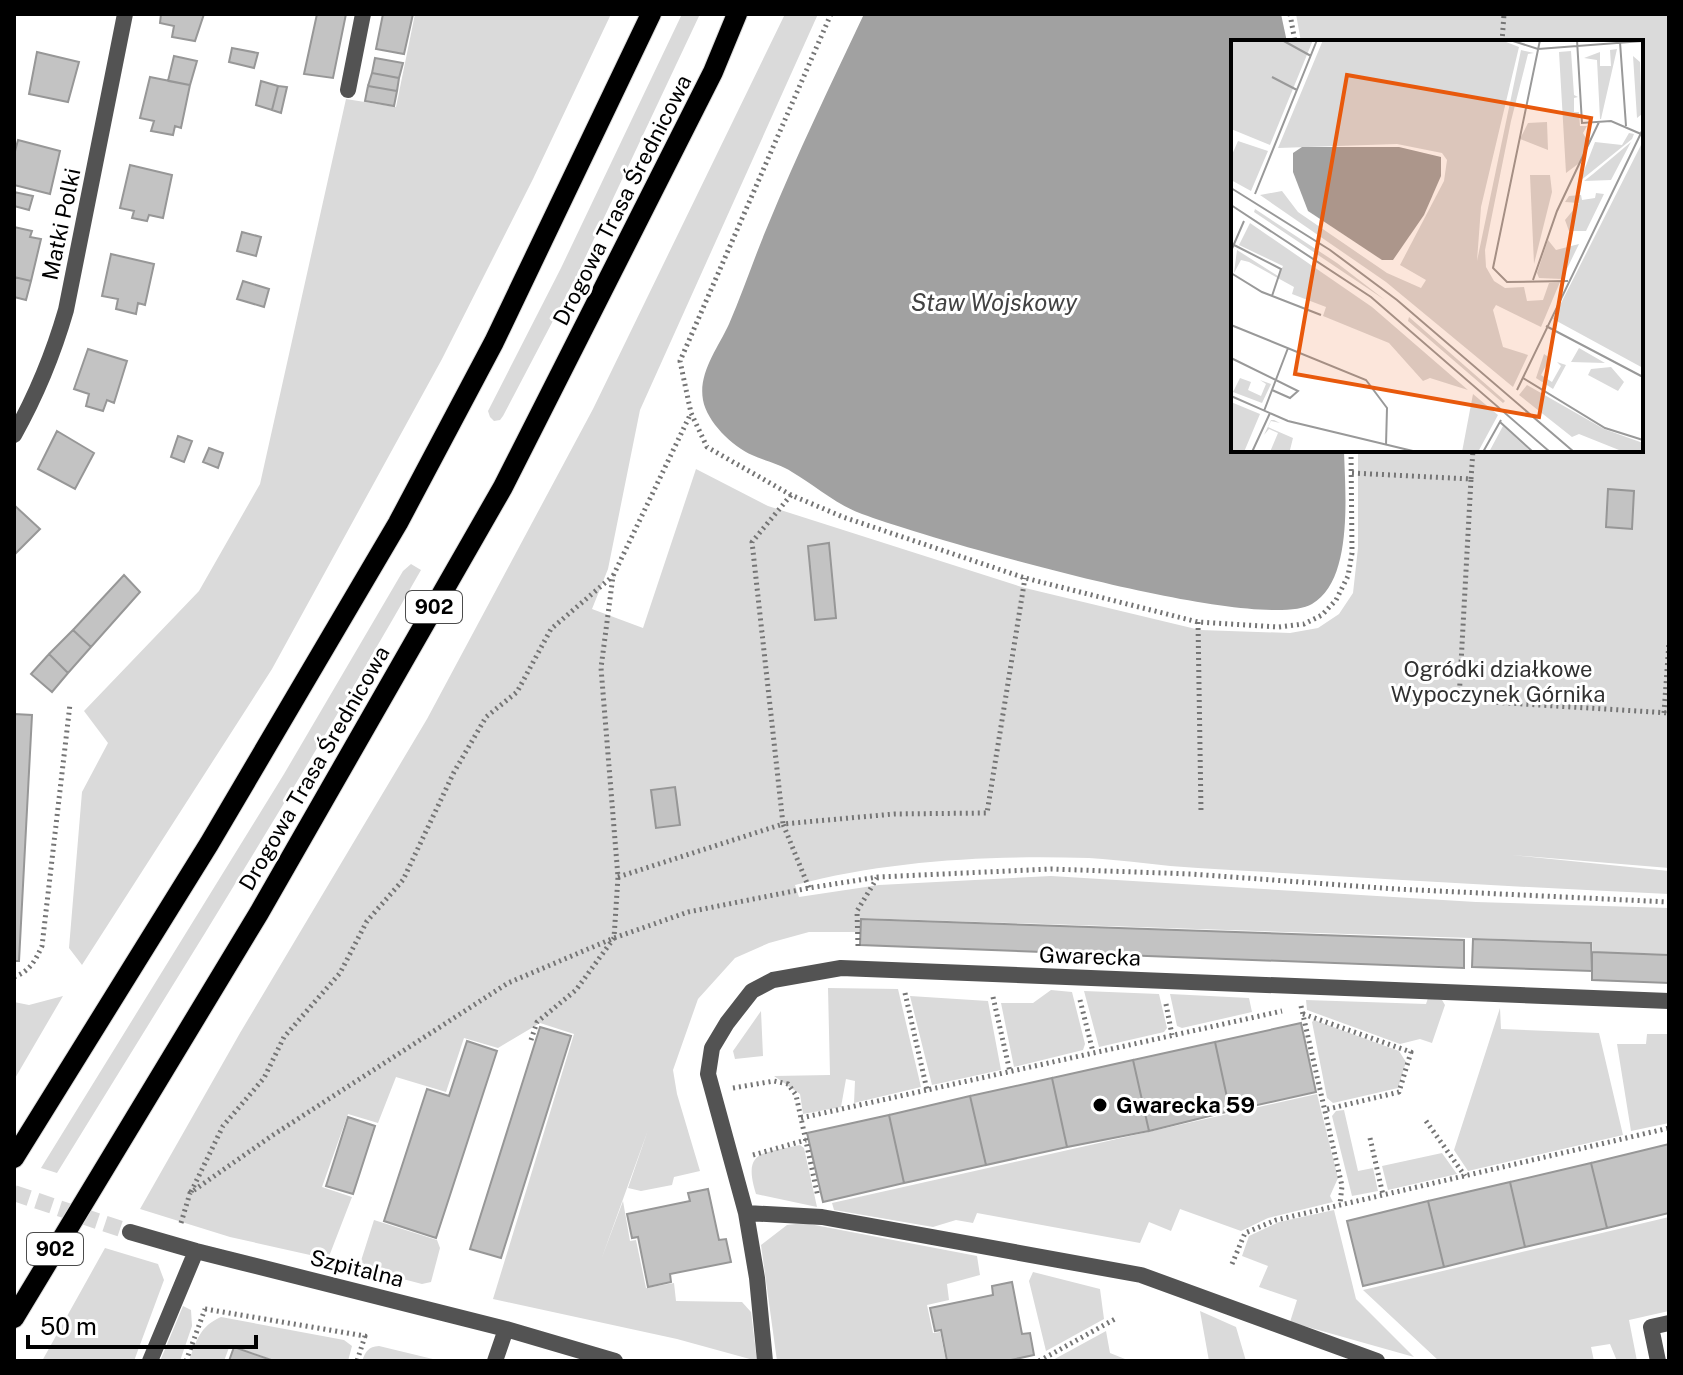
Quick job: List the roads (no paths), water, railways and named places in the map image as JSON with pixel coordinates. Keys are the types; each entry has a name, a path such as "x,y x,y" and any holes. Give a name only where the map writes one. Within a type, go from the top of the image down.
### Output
{"main road":[{"path":"14,1158 217,831 398,523 494,342 651,14"},
{"name":"Drogowa Trasa Średnicowa","path":"14,1318 259,913 503,487 713,72 737,14"}],"street":[{"name":"Matki Polki","path":"14,435 37,394 54,353 66,310 125,14"},
{"path":"348,90 363,14"},
{"name":"Gwarecka","path":"765,1361 757,1278 746,1213 708,1074 712,1048 727,1023 752,991 773,980 808,973 858,969 1669,1001"},
{"path":"746,1213 822,1217 1141,1275 1377,1361"},
{"name":"Szpitalna","path":"130,1232 506,1329 615,1361"},
{"path":"150,1361 196,1251"},
{"path":"1658,1361 1651,1327 1669,1323"},
{"path":"495,1361 506,1329"}],"water":[{"name":"Staw Wojskowy","path":"864,14 1281,14 1287,40 1231,40 1231,452 1344,452 1345,510 1341,556 1335,576 1325,592 1312,604 1280,610 1228,607 1092,580 953,543 853,510 787,469 744,451 710,417 703,400 703,380 791,172"}],"tunnel":[{"path":"14,1193 130,1232"}],"place":[{"name":"Gwarecka 59","path":"1100,1105"}],"park label":[{"name":"Ogródki działkowe Wypoczynek Górnika","path":"1498,682"}]}
